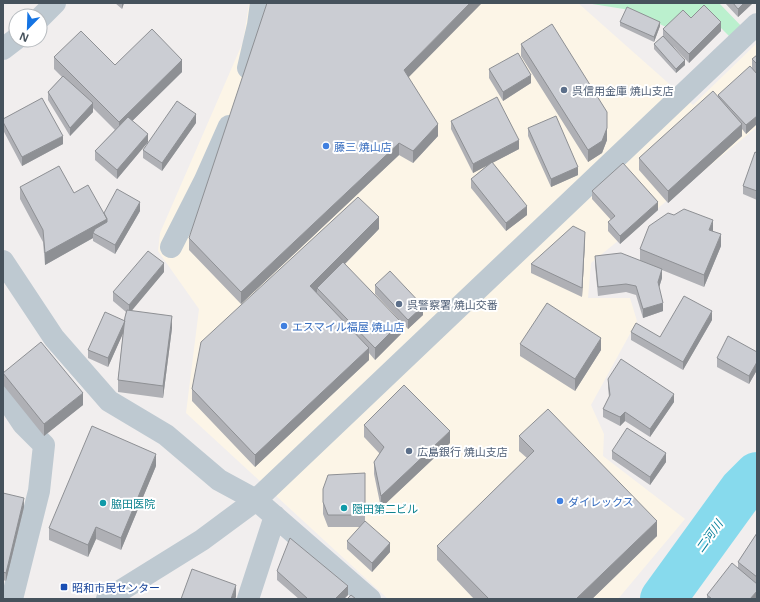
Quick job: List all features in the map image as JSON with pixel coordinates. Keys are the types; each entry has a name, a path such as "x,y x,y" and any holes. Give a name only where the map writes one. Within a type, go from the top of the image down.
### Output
{"street":[{"path":"171,247 205,180 241,98 258,25 261,3"},
{"path":"107,599 202,540 256,500 757,24"},
{"path":"3,262 54,338 109,401 166,435 220,480 256,500 370,599"},
{"path":"3,394 23,424 44,445 39,490 12,599"},
{"path":"248,599 275,516"}],"shaded area":[{"path":"249,3 578,3 693,105 757,43 757,127 591,263 588,298 630,298 637,321 591,405 604,434 603,456 685,519 618,599 388,599 186,413 199,309 158,251 160,233 243,42"}],"green space":[{"path":"586,3 719,3 745,30 733,40 702,9 690,20 666,27 630,10"}],"building":[{"name":"藤三 焼山店","path":"267,3 470,3 404,70 438,124 413,151 399,143 241,292 189,238"},
{"path":"733,3 744,3 738,9"},
{"path":"704,5 721,22 689,54 663,29 683,10 691,18"},
{"path":"627,7 660,22 654,37 620,22"},
{"name":"呉信用金庫 焼山支店","path":"552,24 607,112 607,128 602,141 588,150 521,44"},
{"path":"152,29 182,60 119,122 54,57 81,31 115,65"},
{"path":"663,36 685,60 676,69 654,44"},
{"path":"518,53 531,75 503,92 489,69"},
{"path":"757,55 757,64 752,59"},
{"path":"750,66 757,74 757,116 746,125 718,95"},
{"path":"63,76 93,103 70,128 48,92"},
{"path":"713,91 742,124 668,191 639,158"},
{"path":"497,97 519,140 473,164 451,121"},
{"path":"42,98 63,136 22,157 3,122 3,119"},
{"path":"177,101 196,114 162,163 143,150"},
{"path":"556,116 578,167 551,179 528,128"},
{"path":"128,117 148,134 117,170 95,151"},
{"path":"755,152 757,153 757,191 743,186"},
{"path":"492,162 527,206 506,223 471,179"},
{"path":"623,163 658,202 620,236 608,222 615,216 592,191"},
{"path":"59,166 74,193 88,185 107,219 45,253 43,230 20,187"},
{"path":"117,189 140,202 115,245 93,233 95,229 107,222 104,213"},
{"name":"エスマイル福屋 焼山店","path":"358,197 379,217 310,286 369,348 255,455 192,389 201,342"},
{"path":"684,209 713,220 709,230 721,234 704,275 640,249 649,226 668,213 674,215"},
{"path":"573,226 585,232 582,288 531,264"},
{"path":"148,251 164,263 129,305 113,292"},
{"path":"621,253 662,269 658,282 663,303 643,309 636,286 626,284 598,287 595,256"},
{"path":"343,262 401,322 375,348 317,288"},
{"name":"呉警察署 焼山交番","path":"390,271 423,306 408,320 375,285"},
{"path":"684,296 712,311 683,362 631,332 636,323 660,337"},
{"path":"547,303 601,338 575,379 520,344"},
{"path":"127,310 172,316 163,386 118,380"},
{"path":"105,312 125,321 108,358 88,350"},
{"path":"728,336 757,352 757,362 749,376 717,358"},
{"path":"41,342 83,393 44,424 3,373"},
{"path":"621,359 674,394 650,429 625,412 620,417 603,409 610,395 608,379"},
{"name":"広島銀行 焼山支店","path":"404,385 450,431 381,496 374,462 384,447 364,425"},
{"name":"ダイレックス","path":"548,409 657,521 576,599 489,599 437,546 534,451 519,436"},
{"name":"脇田医院","path":"92,426 156,454 121,538 96,527 88,545 49,528"},
{"path":"627,428 666,453 650,477 612,451"},
{"name":"隠田第二ビル","path":"365,473 365,515 328,515 323,502 323,489 328,475"},
{"path":"3,493 24,498 6,573 3,572"},
{"path":"365,521 390,543 372,563 347,541"},
{"path":"757,533 757,577 738,562"},
{"path":"290,538 348,586 335,599 308,599 277,571"},
{"path":"732,563 757,584 757,591 750,599 712,599 707,595"},
{"path":"192,569 236,585 231,599 181,599"},
{"path":"351,595 356,599 347,599"}],"waterway":[{"name":"二河川","path":"663,599 742,490 757,475"}],"place":[{"name":"呉信用金庫 焼山支店","path":"564,90"},
{"name":"藤三 焼山店","path":"326,146"},
{"name":"呉警察署 焼山交番","path":"399,304"},
{"name":"エスマイル福屋 焼山店","path":"284,326"},
{"name":"広島銀行 焼山支店","path":"409,451"},
{"name":"ダイレックス","path":"560,501"},
{"name":"脇田医院","path":"103,503"},
{"name":"隠田第二ビル","path":"344,508"},
{"name":"昭和市民センター","path":"64,587"}]}
